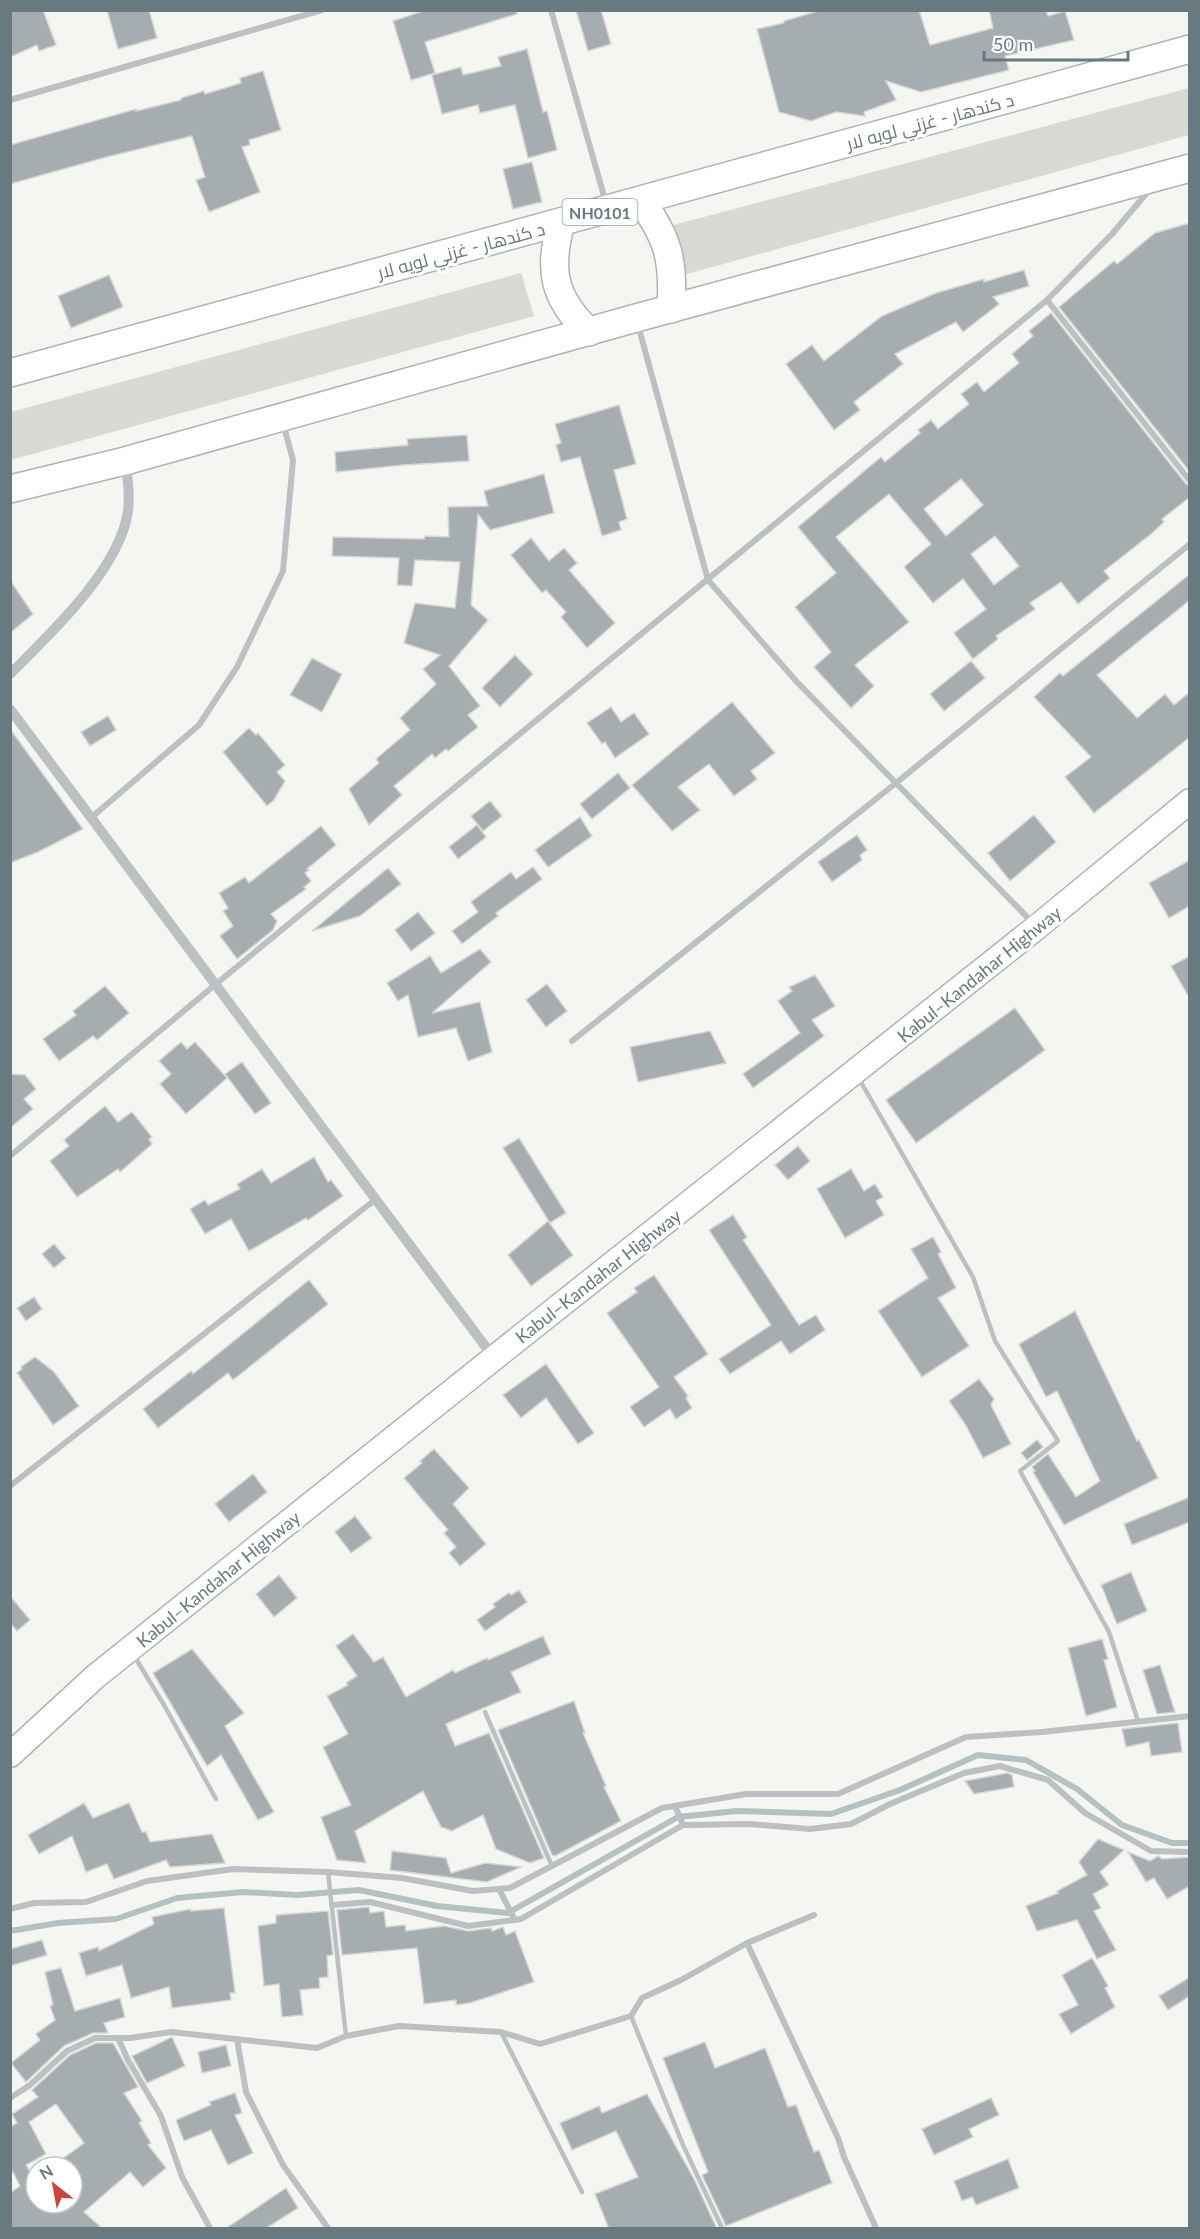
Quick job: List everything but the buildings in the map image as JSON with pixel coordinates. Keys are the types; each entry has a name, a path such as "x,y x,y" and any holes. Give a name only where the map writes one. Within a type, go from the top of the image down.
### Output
{"highway":[{"name":"د کندهار - غزني لويه لار","path":"10,374 1190,49"},
{"path":"10,489 125,461 636,318 1190,168"},
{"path":"641,201 655,220 668,248 673,278 671,309"},
{"path":"561,223 554,248 555,270 561,295 572,316 590,332"}],"main road":[{"name":"Kabul–Kandahar Highway","path":"10,1755 96,1676 1038,927 1190,801"}],"street":[{"path":"10,100 322,10"},
{"path":"551,10 608,210"},
{"path":"10,1156 1047,300 1112,234 1161,176"},
{"path":"1047,300 1190,481"},
{"path":"636,318 708,580 796,681 1038,927"},
{"path":"92,818 200,725 237,666 283,571 293,460 281,417"},
{"path":"10,674 56,630 80,601 118,542 128,514 129,485 125,461"},
{"path":"572,1041 896,783 1190,544"},
{"path":"10,709 494,1358"},
{"path":"10,1486 376,1198"},
{"path":"10,1909 34,1904 86,1902 147,1881 233,1869 328,1872 402,1878 473,1891 510,1888 662,1808 746,1794 838,1794 966,1737 1042,1732 1190,1716"},
{"path":"332,1905 370,1902 468,1926 521,1919 683,1825 750,1824 810,1829 851,1824 890,1804 964,1773 1000,1766 1048,1780 1085,1813 1150,1851 1190,1852"},
{"path":"675,1806 683,1825"},
{"path":"499,1889 515,1920"},
{"path":"10,2098 30,2085 68,2051 95,2038 118,2038 171,2032 318,2048 346,2037 399,2026 501,2032 540,2044 631,2016 642,1998 681,1980 747,1943 814,1914"},
{"path":"747,1943 838,2138 876,2229"},
{"path":"118,2038 128,2060 161,2116 182,2177 210,2229"},
{"path":"237,2039 246,2092 283,2165 328,2229"}],"lane":[{"path":"855,1072 973,1277 995,1341 1058,1441 1020,1471 1109,1632 1138,1721"},
{"path":"130,1650 164,1705 216,1799"},
{"path":"485,1712 552,1867"},
{"path":"328,1872 346,2037"},
{"path":"631,2016 683,2145 722,2229"},
{"path":"501,2032 582,2192"}],"shaded area":[{"path":"1189,88 1189,135 680,276 666,227"},
{"path":"521,273 534,316 11,460 11,412"}],"waterway":[{"path":"10,1931 58,1923 116,1919 177,1898 243,1892 297,1895 359,1890 437,1906 508,1913 678,1817 737,1811 831,1814 900,1790 978,1755 1026,1760 1077,1789 1122,1825 1172,1843 1190,1843"}]}
